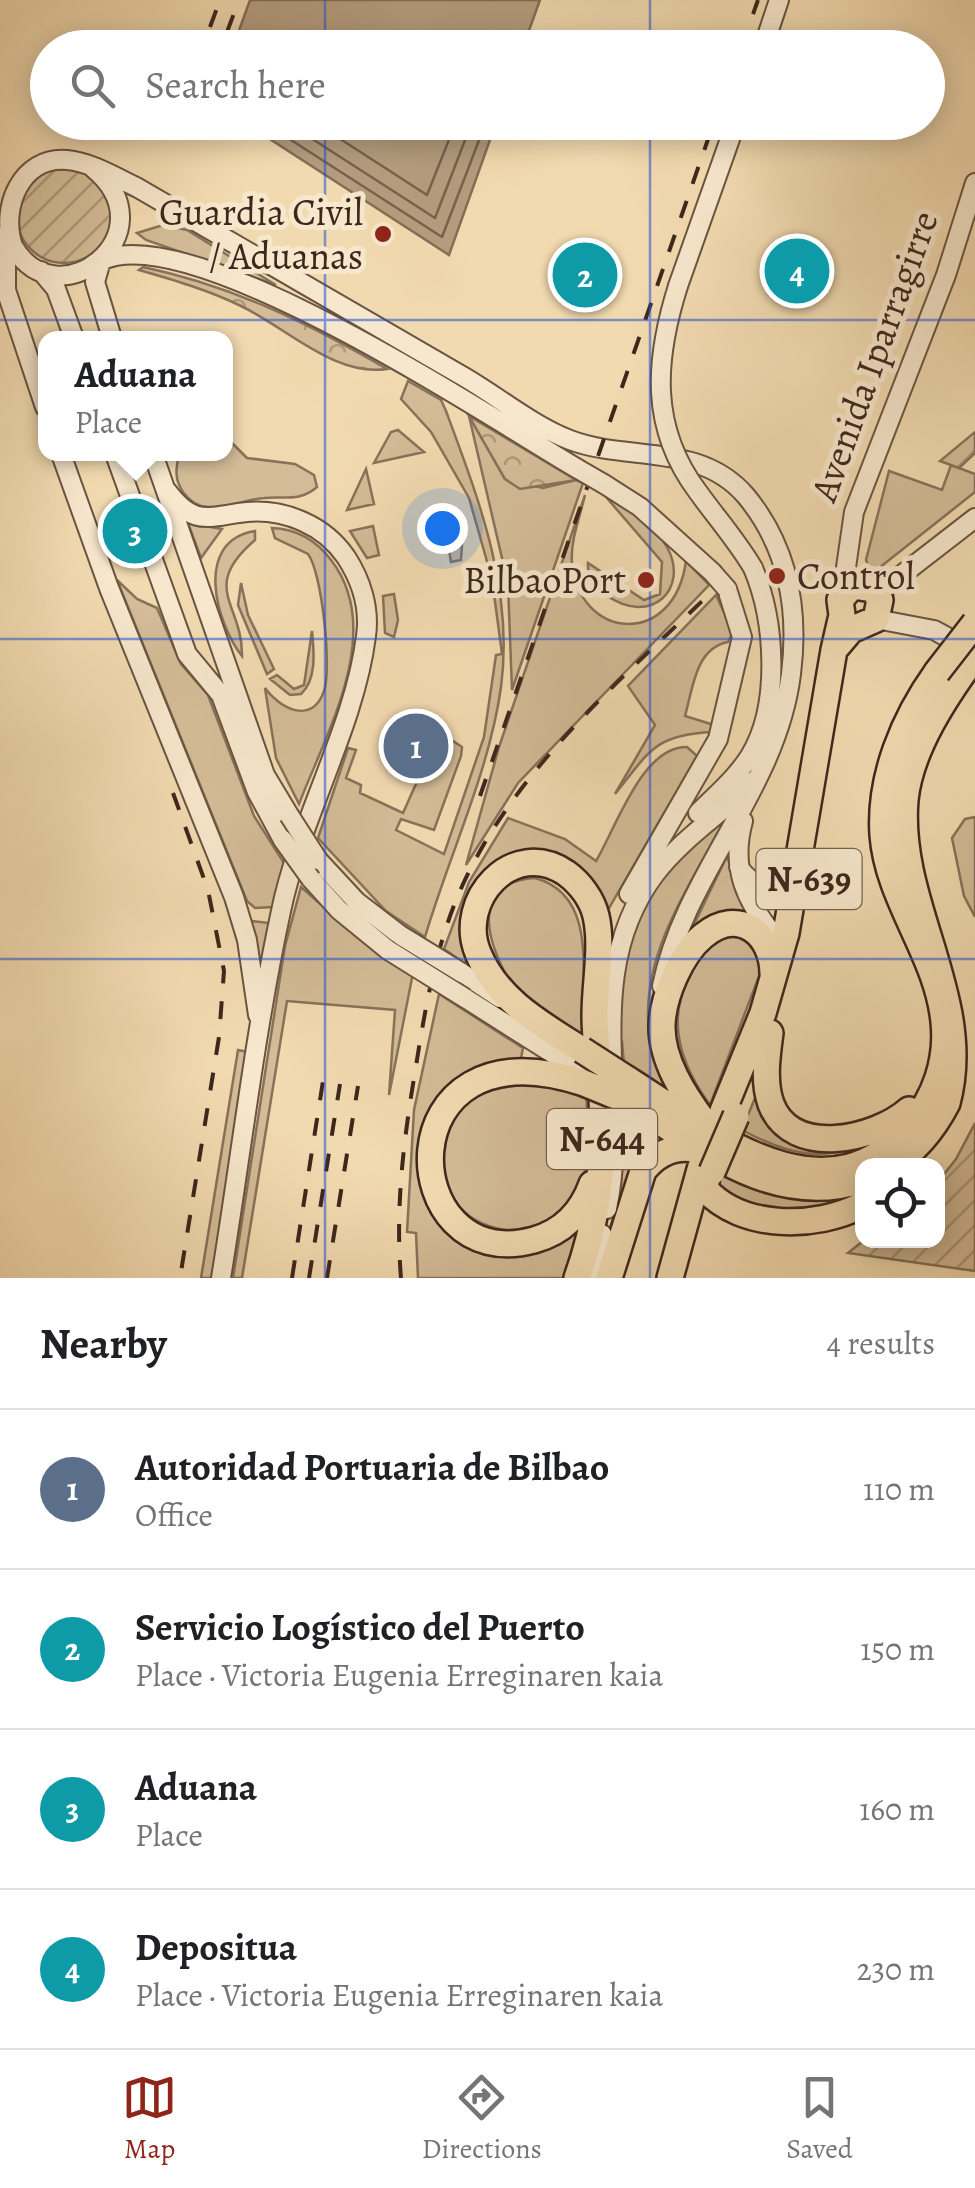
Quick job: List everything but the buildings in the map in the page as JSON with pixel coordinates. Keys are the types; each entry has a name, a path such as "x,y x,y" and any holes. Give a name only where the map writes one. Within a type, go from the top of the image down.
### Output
{"highway":[{"name":"N-639","path":"670,1278 716,1147 772,1027 803,914 834,650 861,606"},
{"name":"N-644","path":"609,1278 635,1188 648,1164 680,1148 716,1147 784,1168 818,1170 854,1164 889,1147 918,1117 950,1067 941,1004 893,882 883,834 889,771 896,748 945,680 975,622"},
{"name":"N-644","path":"945,680 975,655"},
{"name":"N-639","path":"682,1278 716,1147 782,946 822,734"},
{"path":"584,1069 494,981 478,953 472,929 474,912 488,884 515,866 537,863 560,869 590,898 598,929 595,997"},
{"path":"736,1212 716,1147 680,1085 662,1026 666,1002 684,962 694,945 716,927 738,923 756,929 771,950 772,984"},
{"path":"782,946 786,962 772,1027 767,1075 772,1107 785,1124 817,1136 853,1138 897,1121 950,1067"},
{"name":"N-644","path":"578,1278 595,1219 602,1150 595,997"},
{"path":"901,1158 931,1130 950,1067"},
{"path":"921,1158 949,1116 950,1067"},
{"name":"N-644","path":"584,1069 628,1090 784,1186 829,1188 855,1182"},
{"path":"584,1069 491,1077 463,1091 441,1114 431,1138 428,1165 432,1186 446,1211 470,1232 496,1242 530,1242 560,1228 578,1211 602,1150"},
{"path":"697,1218 715,1210 796,1221 855,1207"}],"street":[{"path":"768,30 779,0"},
{"path":"730,140 678,286 660,354 659,396 673,450 703,499 757,565 778,614 780,653 768,728 738,862 748,901 782,946"},
{"path":"38,386 6,290 6,223 11,192 31,169 60,160 94,168 138,188 569,439 673,456 714,472 746,496 782,556 790,586 792,673 780,732 671,951 662,987 662,1026"},
{"path":"94,168 114,191 120,205 118,236 101,261 95,282 110,331"},
{"name":"Avenida Iparragirre","path":"861,606 855,575 846,556 865,478 946,275 975,183"},
{"path":"6,223 16,251 56,289 71,331"},
{"path":"41,271 78,273 124,254 159,257 228,278 293,304 640,507 727,589 742,637 718,739 634,884 611,935 595,997"},
{"path":"64,461 108,588 234,898 247,940 260,1030"},
{"path":"118,461 188,654 221,695 257,792 283,840 311,879 339,910 394,943 465,998 584,1069"},
{"path":"156,461 269,784 288,816 318,860 394,943 462,973 530,1017"},
{"path":"167,491 189,513 208,519 249,512 307,522 348,559 366,608 367,633 358,677 298,846 281,910 222,1278"},
{"path":"861,606 975,518"},
{"path":"634,884 743,766 758,740 772,642 757,565"},
{"path":"861,606 934,630 975,655"},
{"path":"592,1278 616,1152 608,1008 618,951 637,902 654,875 727,802 752,787"},
{"path":"738,862 744,875 765,886 786,880 798,863"}],"green space":[{"path":"64,169 82,173 97,183 107,198 111,216 107,234 97,249 82,259 64,263 46,259 31,249 21,234 17,216 21,198 31,183 46,173"},
{"path":"163,225 187,230 276,285 146,240 137,233"},
{"path":"143,267 239,295 328,336 387,369 349,366 312,349 241,306 139,270"},
{"path":"408,381 441,400 446,411 491,546 503,615 504,651 495,719 478,782 425,937 386,911 318,838 348,748 356,750 346,778 361,785 360,793 403,813 423,768 438,774 450,739 462,747 461,756 434,830 401,819 396,830 444,854 484,737 496,655 502,654 492,579 469,498 431,432 401,399"},
{"path":"469,416 505,479 543,488 576,480 583,483 512,690 508,584"},
{"path":"469,416 576,480 520,489 505,479"},
{"path":"398,430 424,452 374,463 391,432"},
{"path":"975,432 975,453 959,468 940,461"},
{"path":"233,444 247,458 295,464 314,475 317,487 298,497 264,498 210,508 191,501 183,492 178,461 233,461"},
{"path":"951,465 975,474 975,492 879,568 869,569 866,560 889,471 942,490"},
{"path":"366,469 374,504 347,510"},
{"path":"585,495 572,563 578,589 591,608 608,619 627,624 647,621 664,609 678,590 686,561 709,585 518,783 466,865 499,747"},
{"path":"606,497 648,525 667,547 674,577 662,599 651,605 622,604 606,595 590,576 588,563 644,600 660,594 662,562"},
{"path":"188,523 222,529 201,558"},
{"path":"373,526 379,555 367,558 350,531"},
{"path":"272,528 298,533 325,553 347,588 353,618 346,682 299,804 276,758 265,688 278,702 295,710 304,711 319,702 326,680 324,621 318,580 308,554 275,538"},
{"path":"463,529 461,560 451,562 446,533"},
{"path":"255,531 255,540 229,571 227,584 242,656 218,605 217,566 223,550 236,538"},
{"path":"117,580 137,599 157,608 181,664 208,695 254,816 284,863 273,907 255,908 247,901"},
{"path":"241,583 248,615 274,669 267,674 238,605"},
{"path":"394,594 398,620 394,637 385,633 383,596"},
{"path":"716,595 733,632 728,642 702,660 685,716 717,726 712,732 677,737 655,748 615,794 655,725 628,686"},
{"path":"312,631 310,681 301,694 290,695 270,679 277,675 294,689 304,685"},
{"path":"687,747 697,756 608,910 600,901 511,859 468,958 464,963 444,949 469,882 508,818 565,839 596,861 644,774 671,750"},
{"path":"728,813 664,936 650,988 648,1016 666,1092 624,1064 622,1042 616,1042 624,956 640,913 664,876"},
{"path":"975,817 975,917 964,896 952,838 965,819"},
{"path":"727,856 748,916 688,937"},
{"path":"535,878 556,888 570,903 579,922 584,968 583,1038 517,993 493,942 489,912 493,900 501,889"},
{"path":"301,887 366,944 413,973 389,1095 395,1010 287,1001 242,1278 233,1278 285,946"},
{"path":"251,921 269,923 260,971"},
{"path":"745,934 764,963 710,1105 695,1082 679,1039 681,997 689,976 720,935"},
{"path":"439,994 523,1048 520,1063 435,1107 418,1154 427,1199 486,1250 525,1253 578,1229 565,1278 418,1278 416,1233 407,1232 414,1110"},
{"path":"238,1050 248,1052 213,1278 201,1278"},
{"path":"761,1083 768,1117 883,1137 845,1151 811,1154 761,1140 742,1130"},
{"path":"541,1084 586,1094 588,1147 583,1178 566,1207 542,1224 515,1230 489,1226 466,1213 449,1191 443,1162 450,1127 465,1104 476,1097 500,1088"},
{"path":"626,1113 652,1131 637,1159 597,1278 621,1187"},
{"path":"975,1123 975,1271 848,1253 855,1247 945,1248 945,1173"},
{"path":"721,1172 754,1189 789,1198 855,1194 855,1200 838,1208 762,1213 715,1188"}],"water":[{"path":"250,0 540,0 529,30 239,30"},
{"path":"271,140 490,140 449,255"}],"railway":[{"path":"210,27 220,0"},
{"path":"228,30 239,0"},
{"path":"747,30 758,0"},
{"path":"480,796 708,140"},
{"path":"401,1278 400,1198 412,1093 434,972 464,882 489,836 551,752 737,567"},
{"path":"173,793 208,890 224,971 219,1037 180,1278"},
{"path":"292,1278 323,1081"},
{"path":"309,1278 340,1084"},
{"path":"327,1278 358,1086"}],"place":[{"name":"Guardia Civil / Aduanas","path":"383,234"},
{"name":"Depositua","path":"797,271"},
{"name":"Servicio Logístico del Puerto","path":"585,275"},
{"name":"Aduana","path":"135,531"},
{"name":"Control","path":"777,576"},
{"name":"BilbaoPort","path":"646,580"},
{"name":"Autoridad Portuaria de Bilbao","path":"416,746"}]}
